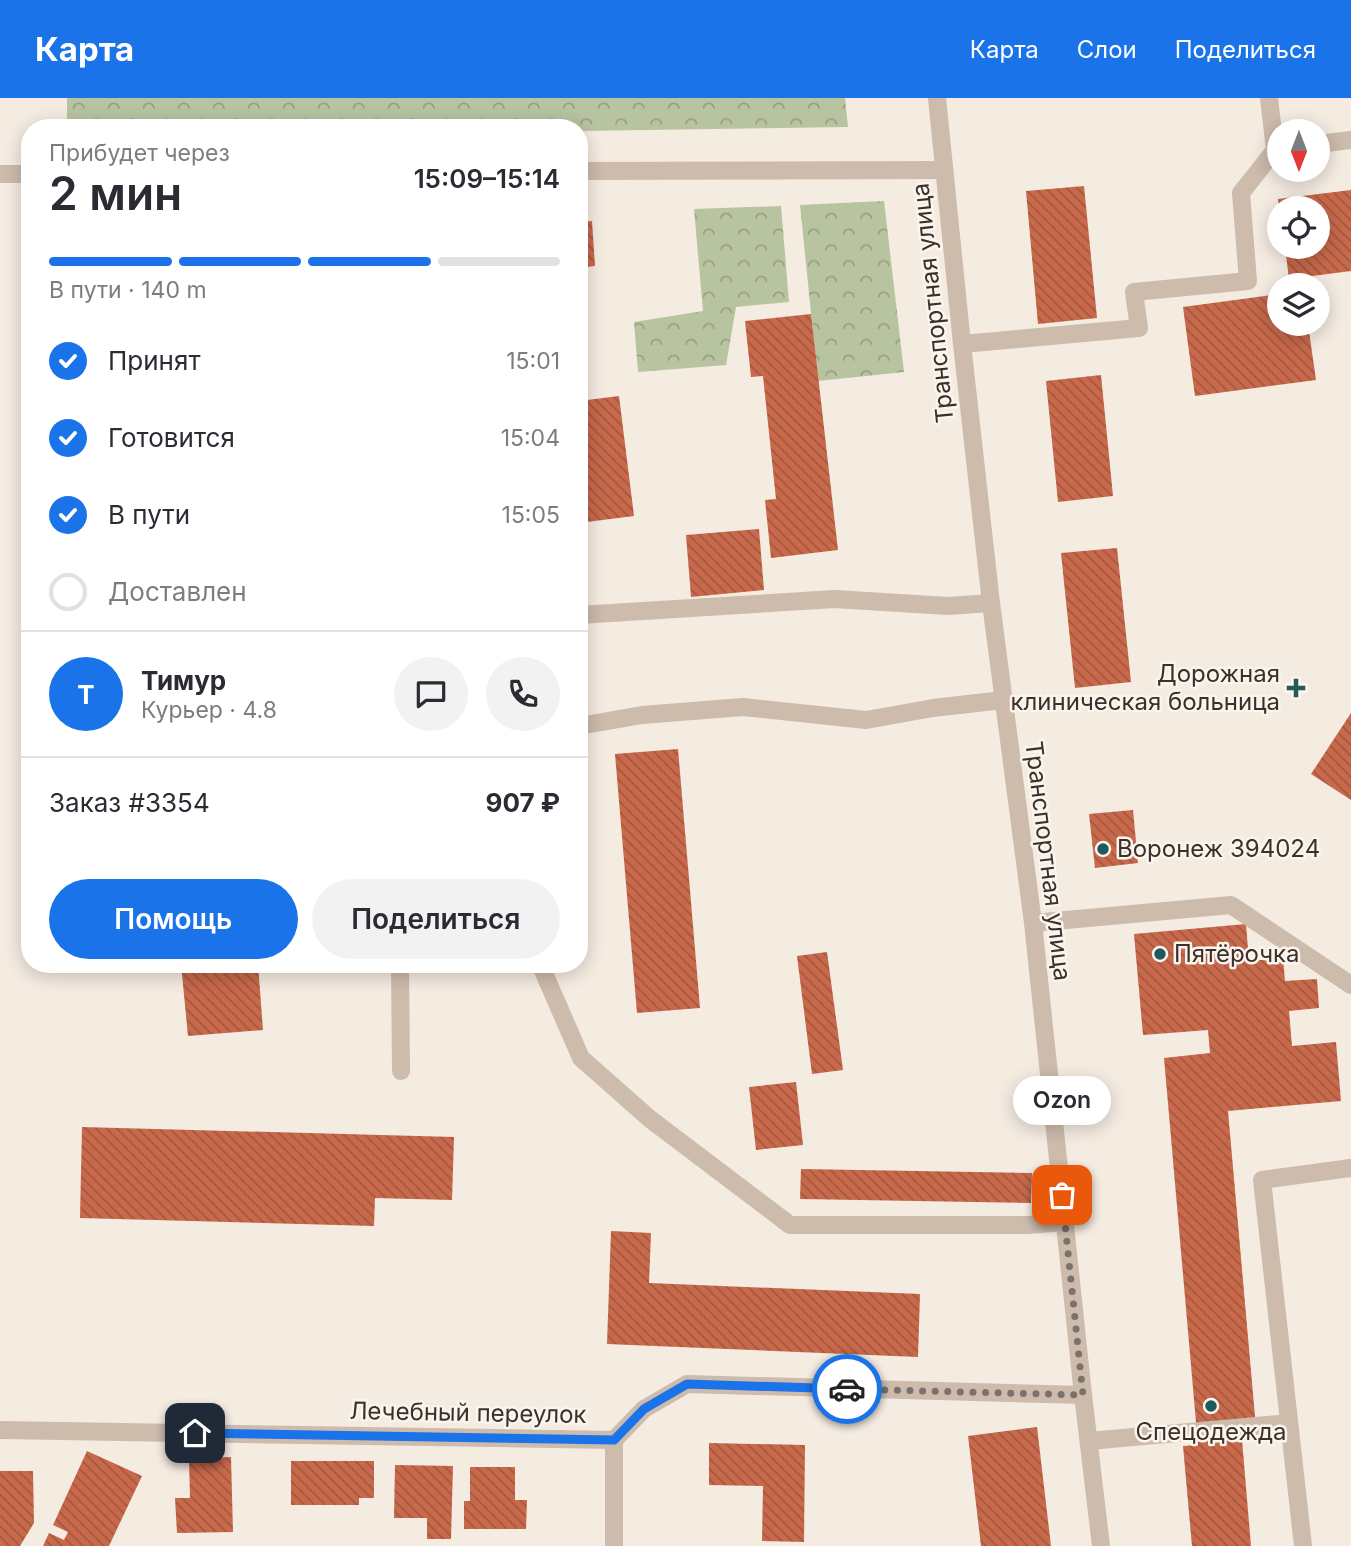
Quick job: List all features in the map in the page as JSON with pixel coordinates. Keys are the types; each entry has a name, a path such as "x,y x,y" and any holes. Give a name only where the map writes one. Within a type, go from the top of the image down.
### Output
{"street":[{"name":"Транспортная улица","path":"937,98 991,603 1033,923 1101,1546"},
{"path":"1269,98 1272,119"},
{"path":"1330,143 1351,140"},
{"path":"962,344 1139,328 1134,292 1248,281 1241,193 1267,161"},
{"path":"588,171 944,170"},
{"path":"0,174 21,174"},
{"path":"588,614 835,599 948,606 991,603"},
{"path":"588,724 642,715 743,707 866,720 933,708 1003,700"},
{"path":"1033,923 1231,905 1351,985"},
{"path":"400,973 401,1072"},
{"path":"544,973 582,1058 650,1119 790,1225 1028,1225 1065,1222"},
{"path":"1303,1546 1262,1180 1351,1168"},
{"name":"Лечебный переулок","path":"0,1430 614,1440 644,1409 687,1384 1083,1395"},
{"path":"1088,1440 1289,1423"},
{"path":"614,1440 614,1546"}],"green space":[{"path":"67,98 845,98 848,127 588,131 588,119 67,119"},
{"path":"884,201 904,372 818,381 800,205"},
{"path":"781,206 789,302 736,307 726,365 638,372 634,322 703,311 694,209"}],"building":[{"path":"1084,186 1097,318 1038,324 1026,191"},
{"path":"1351,190 1351,271 1288,273 1286,259 1330,259 1330,196 1302,196"},
{"path":"588,221 592,221 595,266 588,267"},
{"path":"1267,296 1267,336 1310,336 1316,380 1195,396 1183,307"},
{"path":"811,314 838,550 771,558 765,500 776,499 763,376 751,377 745,321"},
{"path":"1101,375 1113,496 1058,502 1046,381"},
{"path":"619,396 634,516 588,522 588,400"},
{"path":"759,529 764,590 691,597 686,535"},
{"path":"1117,548 1131,682 1075,688 1061,553"},
{"path":"1351,713 1351,800 1311,774"},
{"path":"678,749 700,1008 637,1013 615,754"},
{"path":"1133,810 1138,863 1095,868 1089,814"},
{"path":"1246,924 1249,961 1283,958 1285,981 1317,979 1319,1008 1289,1011 1292,1046 1336,1042 1341,1101 1228,1111 1257,1439 1242,1440 1251,1546 1192,1546 1183,1446 1198,1445 1164,1058 1210,1053 1208,1030 1143,1035 1134,934"},
{"path":"827,952 843,1070 812,1074 797,956"},
{"path":"182,973 259,973 263,1030 188,1036"},
{"path":"796,1082 803,1145 756,1150 749,1087"},
{"path":"82,1127 454,1137 452,1200 375,1198 374,1226 80,1218"},
{"path":"801,1169 1032,1173 1031,1203 800,1199"},
{"path":"611,1231 651,1233 649,1283 920,1294 918,1357 607,1344"},
{"path":"1037,1427 1051,1546 981,1546 968,1436"},
{"path":"709,1443 805,1445 804,1542 762,1541 763,1486 709,1485"},
{"path":"87,1451 142,1476 109,1546 43,1546 49,1533 64,1540 68,1532 53,1525"},
{"path":"231,1457 233,1532 177,1533 175,1498 190,1498 189,1459"},
{"path":"291,1461 374,1461 374,1498 359,1498 359,1505 291,1505"},
{"path":"395,1465 453,1466 451,1539 427,1539 427,1518 394,1518"},
{"path":"470,1467 515,1467 515,1500 527,1500 526,1529 464,1529 464,1501 470,1501"},
{"path":"0,1471 33,1471 34,1523 20,1546 0,1546"}],"way so far":[{"path":"847,1389 1083,1395 1062,1195"}],"place":[{"name":"Дорожная клиническая больница","path":"1296,688"},
{"name":"Воронеж 394024","path":"1103,849"},
{"name":"Пятёрочка","path":"1160,954"},
{"name":"Ozon","path":"1062,1195"},
{"name":"Спецодежда","path":"1211,1406"}],"route":[{"path":"195,1433 614,1440 644,1409 687,1384 847,1389"}]}
